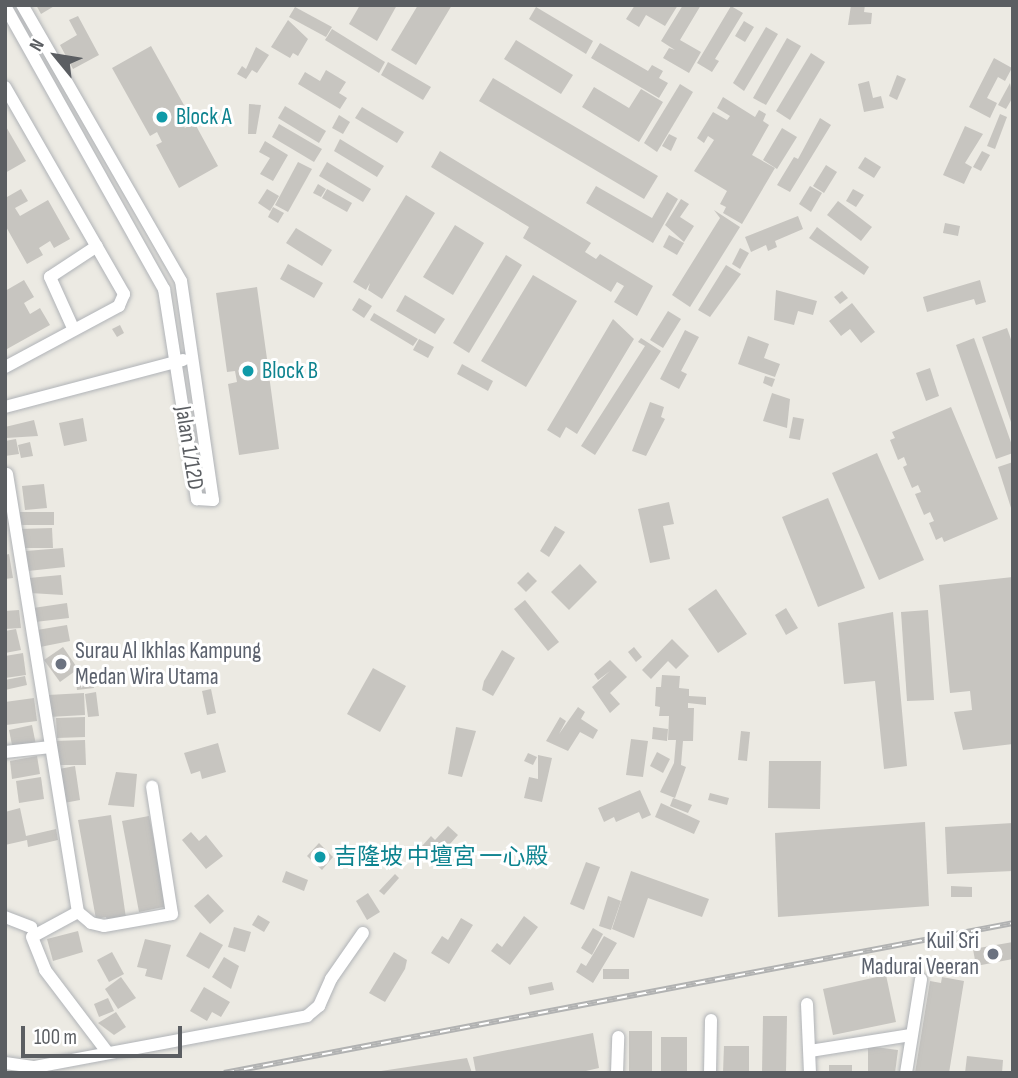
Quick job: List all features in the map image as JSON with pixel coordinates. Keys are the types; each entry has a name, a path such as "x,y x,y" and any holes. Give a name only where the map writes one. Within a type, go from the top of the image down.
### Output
{"street":[{"name":"Jalan 1/12D","path":"5,6 9,23 164,289 197,499 213,500 181,281 25,9"},
{"path":"9,23 25,9"},
{"path":"5,367 72,328 124,302 124,294 6,92"},
{"path":"72,328 50,277 97,246"},
{"path":"5,407 193,358"},
{"path":"7,474 78,912 92,923 104,926 172,914 152,787"},
{"path":"5,752 51,747"},
{"path":"78,912 33,937 45,970 108,1053"},
{"path":"5,917 31,927"},
{"path":"5,1063 35,1067 307,1016 319,1006 331,979 363,933"},
{"path":"906,1073 921,979"},
{"path":"807,1004 810,1073"},
{"path":"710,1073 711,1020"},
{"path":"810,1052 911,1035"},
{"path":"617,1073 618,1037"}],"building":[{"path":"36,5 56,5 41,14"},
{"path":"360,5 397,5 377,41 349,24"},
{"path":"418,5 452,5 416,65 391,50"},
{"path":"635,5 678,5 665,26 646,15 639,27 626,19"},
{"path":"683,5 701,5 680,40 701,52 689,73 663,58 669,48 675,50 661,41"},
{"path":"851,5 865,5 864,12 872,13 871,24 848,25"},
{"path":"731,6 743,13 715,59 719,61 712,72 697,63"},
{"path":"295,7 332,27 326,37 289,17"},
{"path":"536,7 593,41 586,54 529,19"},
{"path":"78,16 99,55 73,69 60,45 77,35 69,20"},
{"path":"288,20 308,39 298,56 293,53 290,58 271,47"},
{"path":"744,21 754,27 745,42 735,36"},
{"path":"766,27 778,34 744,91 733,83"},
{"path":"332,29 385,62 379,73 325,40"},
{"path":"787,38 801,46 766,105 753,98"},
{"path":"516,40 573,75 561,94 504,59"},
{"path":"600,43 648,71 652,65 663,71 659,78 668,83 659,98 591,58"},
{"name":"Block A","path":"151,46 189,114 180,119 185,128 194,122 218,166 179,188 156,145 162,142 157,132 150,136 112,68"},
{"path":"256,47 269,55 257,73 252,70 246,79 237,74 242,66 246,69"},
{"path":"811,53 825,62 790,120 776,111"},
{"path":"994,58 1012,68 1005,81 998,77 987,98 997,103 990,118 969,107"},
{"path":"388,62 431,87 423,100 381,75"},
{"path":"326,70 346,82 339,93 347,98 340,109 298,84 305,72 320,81"},
{"path":"897,75 906,79 897,100 889,96"},
{"path":"493,78 658,176 644,199 479,101"},
{"path":"869,81 873,98 881,96 884,108 864,112 858,84"},
{"path":"1010,83 1013,97 1006,109 998,105"},
{"path":"680,84 693,92 657,152 644,143"},
{"path":"594,87 629,108 641,89 663,102 639,142 582,107"},
{"path":"723,97 755,117 759,110 766,114 763,121 769,125 752,155 775,168 742,224 723,213 726,207 720,204 727,191 694,171 714,140 708,136 704,143 697,138 713,112 727,120 730,116 717,108"},
{"path":"249,104 261,105 256,134 248,134"},
{"path":"285,106 326,131 319,143 278,118"},
{"path":"362,107 404,132 397,143 355,118"},
{"path":"1000,114 1007,117 995,149 987,146"},
{"path":"339,115 350,122 343,134 332,128"},
{"path":"820,118 831,125 790,192 777,185 794,157 798,159"},
{"path":"279,124 322,149 314,162 272,137"},
{"path":"5,125 26,161 5,173"},
{"path":"965,126 983,134 965,163 972,167 964,184 943,175"},
{"path":"782,128 797,137 777,169 763,160"},
{"path":"669,134 677,138 671,151 662,146"},
{"path":"340,139 384,166 377,177 334,151"},
{"path":"265,141 288,155 273,181 260,174 270,158 259,152"},
{"path":"440,151 591,243 585,252 596,259 600,254 653,286 637,316 614,302 624,286 617,282 611,292 523,238 529,227 431,167"},
{"path":"982,151 990,155 981,171 973,167"},
{"path":"865,157 881,167 874,178 858,168"},
{"path":"298,162 312,169 288,212 275,205"},
{"path":"327,162 371,189 363,202 319,176"},
{"path":"826,165 837,172 824,193 813,186"},
{"path":"318,184 326,189 321,197 313,193"},
{"path":"596,186 652,218 667,192 678,199 653,243 586,203"},
{"path":"810,186 822,193 811,212 799,204"},
{"path":"21,189 28,201 15,208 20,216 48,200 70,239 54,248 50,241 39,248 43,255 27,264 5,225 5,193 7,197"},
{"path":"267,189 279,196 270,211 258,203"},
{"path":"327,189 352,203 347,212 322,198"},
{"path":"853,189 864,195 856,207 846,201"},
{"path":"406,195 435,213 382,299 368,290 370,283 366,290 353,282"},
{"path":"681,199 689,204 680,217 694,226 684,242 665,225"},
{"path":"838,201 872,227 861,241 827,215"},
{"path":"273,207 284,213 278,223 268,217"},
{"path":"714,210 740,227 690,307 672,295 720,218"},
{"path":"798,216 803,229 775,241 777,247 768,251 766,245 751,252 745,237"},
{"path":"945,223 960,226 958,236 943,233"},
{"path":"455,225 484,243 453,295 423,277"},
{"path":"817,227 869,267 864,275 809,238"},
{"path":"296,228 332,250 322,266 286,243"},
{"path":"669,235 684,243 677,255 663,247"},
{"path":"740,248 749,253 740,269 732,264"},
{"path":"506,255 522,265 469,353 453,343"},
{"path":"288,264 323,283 314,298 280,279"},
{"path":"726,265 741,274 710,317 698,310"},
{"path":"533,275 577,301 526,387 481,361"},
{"path":"24,280 34,297 24,303 30,314 40,308 50,325 7,349 5,291"},
{"path":"980,280 986,302 976,305 974,299 927,312 923,297"},
{"name":"Block B","path":"257,287 268,366 261,367 262,376 269,375 279,449 239,455 228,384 237,382 235,371 227,372 216,293"},
{"path":"776,290 817,301 813,315 798,311 794,325 774,320"},
{"path":"842,291 848,298 840,304 834,297"},
{"path":"405,295 445,319 435,334 396,311"},
{"path":"359,298 372,306 364,318 352,310"},
{"path":"852,303 875,332 861,343 850,329 841,336 829,321"},
{"path":"668,311 681,319 663,348 650,340"},
{"path":"374,313 418,339 413,346 370,320"},
{"path":"613,319 634,339 577,434 566,427 560,438 547,430"},
{"path":"120,325 124,333 117,337 112,329"},
{"path":"1007,328 1013,345 1012,425 982,337"},
{"path":"685,330 699,337 681,371 687,374 679,389 660,379"},
{"path":"748,336 769,344 764,358 780,364 775,377 738,364"},
{"path":"641,338 661,351 595,455 581,446 645,346 638,342"},
{"path":"974,338 1013,448 1013,453 996,459 956,345"},
{"path":"419,339 434,347 428,358 413,350"},
{"path":"462,364 493,381 488,391 457,374"},
{"path":"930,368 939,396 926,401 916,373"},
{"path":"765,376 775,379 772,387 763,383"},
{"path":"772,393 790,399 787,428 763,421"},
{"path":"650,402 664,407 661,417 665,419 646,456 632,451"},
{"path":"951,407 998,519 944,542 942,537 936,540 929,523 934,521 930,512 924,515 915,494 921,492 918,485 912,488 903,467 907,465 904,457 898,460 890,440 895,438 892,432"},
{"path":"793,417 804,419 800,440 789,438"},
{"path":"83,418 87,441 64,446 59,423"},
{"path":"34,420 38,436 6,438 5,427"},
{"path":"16,439 19,454 5,456 5,441"},
{"path":"30,442 33,456 21,458 18,445"},
{"path":"877,453 924,560 879,580 832,473"},
{"path":"1013,462 1013,511 1012,511 998,467"},
{"path":"44,484 47,508 25,510 22,486"},
{"path":"828,498 865,588 818,607 782,517"},
{"path":"669,502 674,524 663,526 670,559 650,563 638,509"},
{"path":"20,512 54,512 54,525 20,525"},
{"path":"555,526 565,532 549,557 540,551"},
{"path":"52,528 53,548 23,548 19,529"},
{"path":"63,548 65,567 28,571 26,551"},
{"path":"9,554 13,578 5,579 5,555"},
{"path":"580,564 597,582 569,610 551,592"},
{"path":"528,572 537,581 526,592 517,583"},
{"path":"61,575 63,595 30,593 29,578"},
{"path":"1013,577 1013,744 963,750 954,712 972,710 970,691 950,693 939,585"},
{"path":"716,589 747,634 718,653 688,609"},
{"path":"525,600 559,642 548,651 514,609"},
{"path":"67,603 69,618 35,622 33,608"},
{"path":"786,608 798,628 786,635 775,615"},
{"path":"19,610 21,628 5,629 5,611"},
{"path":"928,610 934,700 907,701 901,612"},
{"path":"893,612 907,766 884,769 875,681 844,684 838,623"},
{"path":"67,625 70,641 40,647 37,630"},
{"path":"16,629 21,650 5,653 5,631"},
{"path":"672,639 689,656 676,669 668,661 651,679 642,670"},
{"name":"Surau Al Ikhlas Kampung Medan Wira Utama","path":"63,647 78,669 60,682 44,660"},
{"path":"634,647 642,657 636,662 628,652"},
{"path":"502,650 515,658 493,696 482,690 484,681"},
{"path":"23,653 26,675 5,678 5,656"},
{"path":"610,660 627,677 610,693 620,704 610,713 592,687 610,671 598,680 594,674"},
{"path":"373,668 406,686 380,732 347,714"},
{"path":"93,670 94,688 77,690 75,672"},
{"path":"662,675 680,676 679,688 689,689 689,696 706,697 706,705 688,703 688,708 694,708 693,741 683,741 681,765 686,767 675,798 660,792 674,763 676,740 668,740 669,716 659,716 660,707 655,706 656,687 661,687"},
{"path":"25,676 27,685 5,690 5,680"},
{"path":"211,689 216,713 207,715 202,691"},
{"path":"96,692 99,716 88,717 85,694"},
{"path":"84,693 85,715 49,717 48,695"},
{"path":"34,698 37,721 6,725 5,702"},
{"path":"578,707 585,712 581,719 598,730 593,739 580,732 568,751 546,741 560,717 566,721 559,734"},
{"path":"85,717 85,737 57,738 56,718"},
{"path":"32,725 36,745 13,750 9,730"},
{"path":"456,727 476,731 462,777 448,774"},
{"path":"653,727 668,729 667,741 652,739"},
{"path":"741,731 750,732 747,761 738,760"},
{"path":"631,739 648,741 643,777 626,775"},
{"path":"85,740 86,765 58,765 54,741"},
{"path":"218,743 226,772 202,779 200,771 191,774 184,753"},
{"path":"657,752 670,759 663,773 650,766"},
{"path":"528,753 537,757 533,765 524,761"},
{"path":"538,755 552,758 542,802 524,798 529,777 538,779"},
{"path":"37,756 40,774 12,779 10,761"},
{"path":"769,761 821,761 820,809 768,808"},
{"path":"75,766 80,800 64,803 59,769"},
{"path":"116,772 137,774 134,807 108,805"},
{"path":"41,777 44,799 19,803 16,781"},
{"path":"640,790 651,815 642,819 639,812 616,822 614,817 604,822 598,808"},
{"path":"710,793 729,798 727,805 708,800"},
{"path":"673,798 692,805 688,813 670,806"},
{"path":"661,803 700,821 694,834 655,817"},
{"path":"20,808 26,836 56,829 58,840 28,847 27,840 5,845 5,812"},
{"path":"111,815 126,918 107,921 106,917 96,919 78,820"},
{"path":"149,816 168,906 139,912 122,821"},
{"path":"925,822 929,906 778,917 775,833"},
{"path":"1013,823 1013,871 947,874 945,827"},
{"path":"448,826 458,835 434,862 427,856 421,862 414,855 431,836 435,840"},
{"path":"191,832 199,841 206,835 223,856 206,869 182,840"},
{"name":"吉隆坡 中壇宮 一心殿","path":"319,843 333,857 322,870 307,856"},
{"path":"586,862 600,867 584,910 570,904"},
{"path":"286,871 308,880 304,891 282,882"},
{"path":"631,871 709,899 702,917 648,898 634,938 612,929"},
{"path":"395,874 399,878 384,895 379,891"},
{"path":"951,886 972,887 972,897 951,897"},
{"path":"368,893 380,912 367,920 356,901"},
{"path":"208,894 224,911 210,924 194,906"},
{"path":"608,896 621,901 611,930 599,926"},
{"path":"258,915 270,922 264,932 252,925"},
{"path":"524,916 538,927 510,965 491,951 497,943 502,947"},
{"path":"461,918 473,925 449,964 431,953 442,936 448,940"},
{"path":"234,927 251,932 245,952 228,947"},
{"path":"593,928 603,934 592,955 581,948"},
{"path":"78,931 83,952 53,961 47,939"},
{"path":"200,932 223,945 209,969 186,956"},
{"path":"604,936 617,943 593,983 576,972 581,963 586,966"},
{"path":"145,939 171,945 162,980 145,976 147,969 137,967"},
{"name":"Kuil Sri Madurai Veeran","path":"1013,942 1013,959 976,966 973,949"},
{"path":"112,952 124,974 109,982 97,960"},
{"path":"394,952 407,960 405,969 385,1002 369,993"},
{"path":"224,957 239,966 231,989 212,977"},
{"path":"603,969 629,969 629,979 603,979"},
{"path":"886,975 896,1022 833,1035 823,989"},
{"path":"121,977 136,998 118,1009 105,989"},
{"path":"942,977 964,981 949,1073 915,1073 930,981 941,983"},
{"path":"552,982 554,990 530,995 528,987"},
{"path":"204,987 230,1002 221,1017 212,1012 207,1021 190,1011"},
{"path":"108,998 114,1011 99,1017 94,1004"},
{"path":"116,1012 126,1027 114,1035 98,1023"},
{"path":"763,1016 787,1016 786,1073 762,1073"},
{"path":"629,1031 652,1031 652,1073 629,1073"},
{"path":"593,1033 599,1068 577,1073 476,1073 473,1057"},
{"path":"661,1037 687,1037 687,1073 661,1073"},
{"path":"724,1046 749,1046 749,1073 723,1073"},
{"path":"868,1046 898,1050 895,1073 868,1073"},
{"path":"967,1056 1003,1060 1002,1073 965,1073"},
{"path":"467,1058 472,1073 381,1071"},
{"path":"829,1065 852,1065 852,1073 829,1073"}],"railway":[{"path":"224,1073 1013,923"}],"place":[{"name":"Block A","path":"162,117"},
{"name":"Block B","path":"248,371"},
{"name":"Surau Al Ikhlas Kampung Medan Wira Utama","path":"61,664"},
{"name":"吉隆坡 中壇宮 一心殿","path":"320,857"},
{"name":"Kuil Sri Madurai Veeran","path":"993,954"}]}
